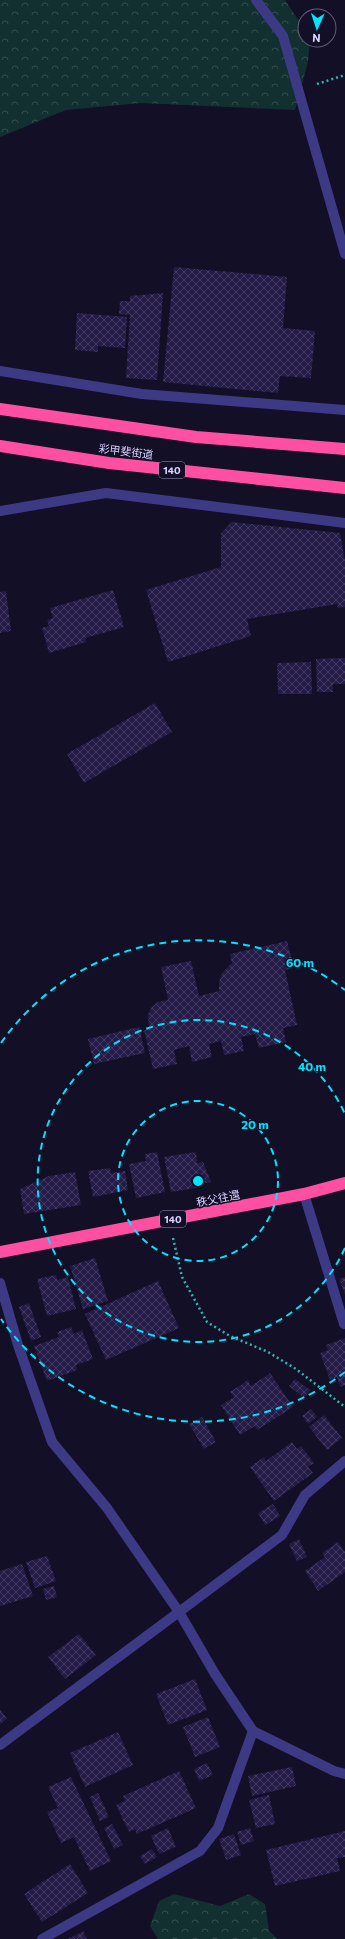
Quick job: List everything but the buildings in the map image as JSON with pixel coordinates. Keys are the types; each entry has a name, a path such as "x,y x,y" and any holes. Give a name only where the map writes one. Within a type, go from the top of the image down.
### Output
{"highway":[{"name":"彩甲斐街道","path":"0,409 196,437 345,449"},
{"name":"彩甲斐街道","path":"0,446 109,463 345,488"},
{"name":"秩父往還","path":"0,1252 304,1194 345,1183"}],"street":[{"path":"256,0 283,36 300,90 345,254"},
{"path":"0,371 142,394 345,410"},
{"path":"0,511 106,494 345,522"},
{"path":"304,1194 344,1324"},
{"path":"0,1283 18,1344 52,1442 107,1508 179,1612 215,1674 253,1731 334,1771 345,1774"},
{"path":"0,1745 282,1535 305,1495 345,1461"},
{"path":"42,1939 200,1851 218,1828 253,1731"}],"path":[{"path":"300,90 345,76"},
{"path":"168,1220 182,1277 207,1322 230,1336 268,1352 296,1369 345,1407"}],"green space":[{"path":"0,0 285,0 297,18 297,48 309,48 308,62 295,110 141,103 66,110 0,137"},
{"path":"174,1894 220,1906 249,1894 265,1904 269,1930 277,1939 158,1939 150,1926 159,1901"}]}
